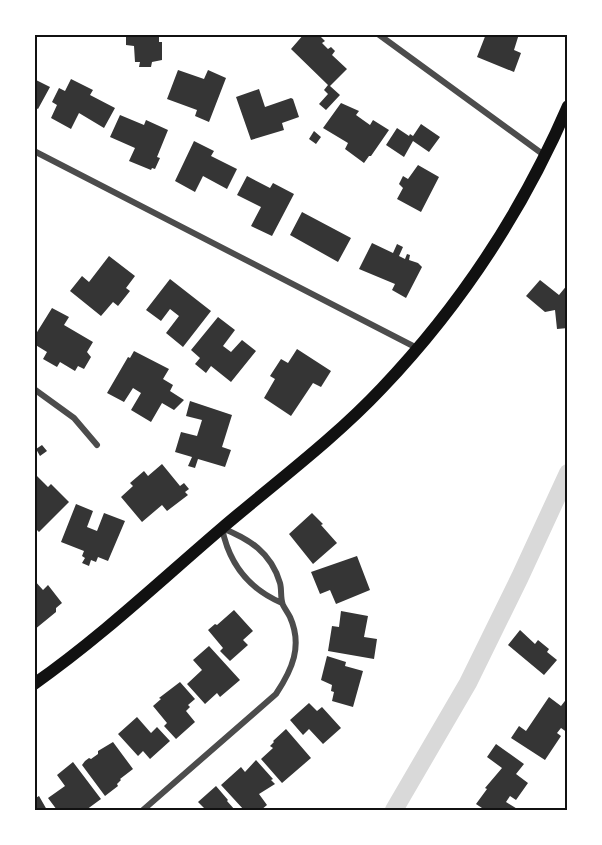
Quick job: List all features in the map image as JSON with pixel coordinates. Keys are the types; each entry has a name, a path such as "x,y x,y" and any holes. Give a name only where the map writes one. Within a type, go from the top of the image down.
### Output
{"main road":[{"path":"34,684 106,629 296,467 383,388 452,307 486,260 529,188 567,106"}],"street":[{"path":"378,34 544,155"},
{"path":"34,151 417,348"},
{"path":"34,389 74,418 97,445"},
{"path":"222,528 226,547 237,568 258,590 282,603"},
{"path":"142,810 276,694 289,675 295,656 296,635 291,618 282,603 281,585 276,572 256,545 222,528"}],"building":[{"path":"126,34 159,34 159,42 162,42 162,60 152,62 151,67 139,67 140,62 135,62 134,46 126,45"},
{"path":"304,34 318,34 325,41 322,43 328,49 331,47 335,51 332,55 347,69 330,86 340,95 326,110 319,104 328,94 324,90 328,85 291,49"},
{"path":"486,34 519,34 514,50 521,53 514,72 477,57"},
{"path":"178,70 204,79 208,70 226,78 209,122 195,116 197,110 167,99"},
{"path":"34,79 50,87 38,109 34,107"},
{"path":"71,79 93,90 90,95 115,108 104,128 79,113 71,129 51,118 57,105 52,102 59,88 65,91"},
{"path":"259,89 265,107 293,99 299,117 282,123 284,130 251,140 236,97"},
{"path":"341,103 359,111 356,115 370,125 373,120 389,130 364,163 345,149 348,143 323,128"},
{"path":"120,115 144,125 146,120 168,130 157,157 160,158 155,169 151,170 129,161 135,148 110,137"},
{"path":"421,124 440,137 429,152 413,141 404,157 386,145 397,128 413,136"},
{"path":"314,131 321,137 316,144 309,139"},
{"path":"194,141 214,151 211,156 237,169 227,189 203,176 195,192 175,181"},
{"path":"418,165 439,177 421,212 397,199 403,188 399,184 403,176 408,179"},
{"path":"247,176 270,188 273,183 294,194 272,236 251,226 261,207 237,195"},
{"path":"302,212 351,238 338,262 290,235"},
{"path":"372,243 393,253 397,244 403,247 399,256 405,259 407,254 410,255 409,260 422,267 406,298 392,290 395,284 359,269"},
{"path":"109,256 135,276 126,288 130,291 118,306 113,302 101,316 70,291 82,276 89,282"},
{"path":"170,279 211,311 183,347 166,333 179,316 170,309 161,321 146,310"},
{"path":"540,280 559,295 568,284 568,328 557,329 555,310 545,312 526,296"},
{"path":"52,308 69,317 64,325 93,342 87,352 91,357 84,369 78,366 75,371 60,362 57,367 43,359 47,352 34,344 34,337"},
{"path":"218,317 235,330 223,346 231,352 242,340 256,351 231,382 211,366 206,373 195,364 200,358 191,350"},
{"path":"297,349 331,371 321,387 313,383 291,416 264,398 275,379 270,376 281,359 288,363"},
{"path":"134,351 169,369 163,379 173,385 170,391 184,400 174,410 162,403 151,422 131,410 141,393 133,388 124,402 107,393 128,357 130,358"},
{"path":"190,401 232,415 222,447 231,450 225,467 198,459 195,468 188,466 192,457 175,452 181,432 197,436 202,420 186,416"},
{"path":"42,445 47,451 40,456 36,449"},
{"path":"162,464 180,486 184,483 189,489 185,492 188,495 167,511 162,505 142,522 121,497 133,486 130,483 144,471 148,476"},
{"path":"34,473 48,487 51,484 69,502 39,532 34,527"},
{"path":"76,504 93,511 87,527 97,531 104,513 125,521 108,561 98,557 96,562 91,560 89,566 82,563 85,558 82,556 84,551 61,542"},
{"path":"312,513 337,543 313,564 289,534"},
{"path":"357,556 370,590 336,604 330,590 320,594 311,572"},
{"path":"34,580 43,590 48,585 62,603 56,608 56,612 34,630"},
{"path":"234,610 253,631 243,640 248,645 230,661 220,651 223,648 208,630"},
{"path":"341,611 368,616 364,637 377,639 374,659 328,651 332,626 339,627"},
{"path":"520,630 535,644 538,640 557,660 544,675 508,645"},
{"path":"209,646 240,680 220,697 217,693 205,704 187,684 202,670 193,660"},
{"path":"327,656 346,662 345,666 363,671 353,707 332,701 334,692 331,691 332,685 321,680"},
{"path":"180,682 195,699 188,705 190,707 186,711 195,722 176,739 164,726 167,723 153,706 161,699 159,698"},
{"path":"549,697 561,706 568,697 568,733 561,728 557,733 561,736 545,760 511,738 519,726 526,731"},
{"path":"309,703 317,711 322,707 341,728 323,744 309,729 303,735 290,720"},
{"path":"137,717 151,733 157,727 170,741 150,759 143,751 138,756 118,734"},
{"path":"286,729 311,758 282,783 261,759 273,748 270,746 273,741"},
{"path":"113,742 133,769 120,779 118,786 105,796 82,765"},
{"path":"496,744 524,764 516,774 528,783 516,800 510,796 506,802 519,810 485,810 476,804 487,789 485,788 502,768 487,757"},
{"path":"256,760 275,784 259,794 267,805 261,810 244,810 221,785 241,767 245,772"},
{"path":"73,762 101,799 86,810 57,810 48,798 65,786 57,775"},
{"path":"216,786 235,810 206,810 198,802"},
{"path":"39,796 47,810 34,810 34,799"}],"waterway":[{"path":"394,810 468,683 568,473"}]}
